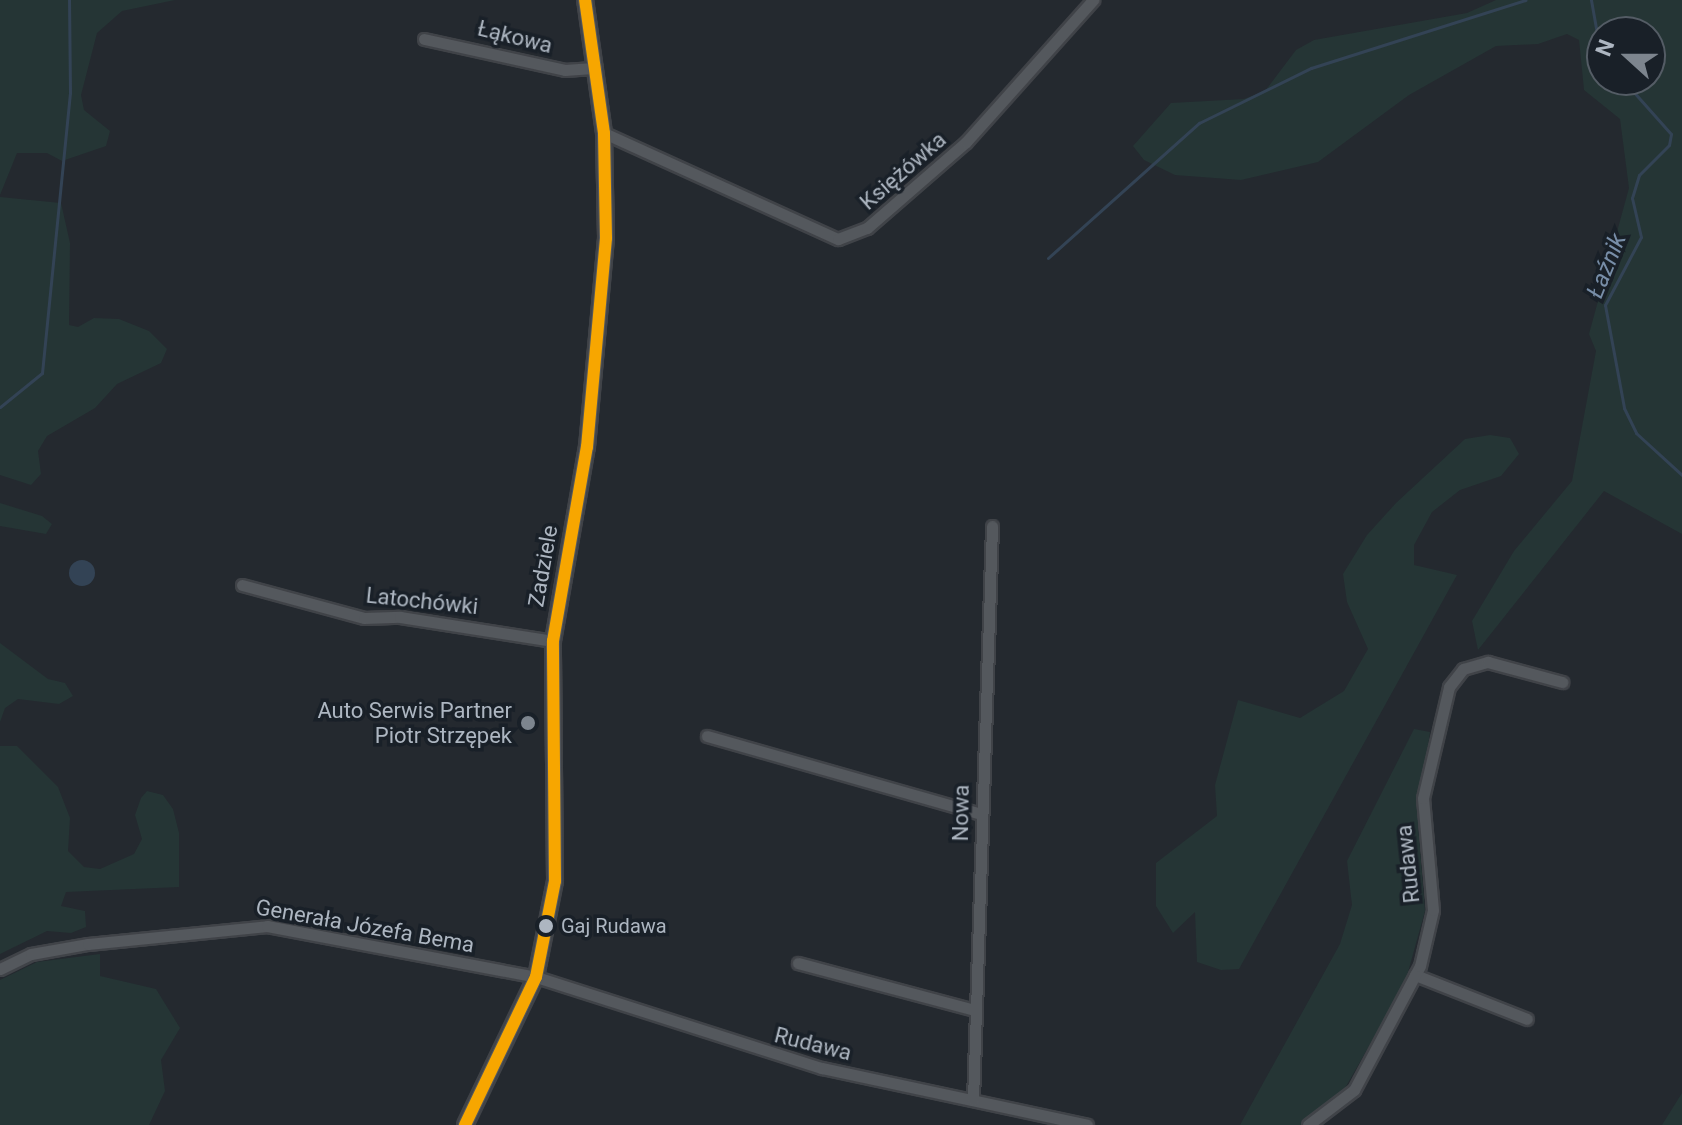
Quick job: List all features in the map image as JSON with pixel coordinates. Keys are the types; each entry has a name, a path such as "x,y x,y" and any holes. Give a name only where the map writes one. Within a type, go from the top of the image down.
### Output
{"street":[{"name":"Zadziele","path":"465,1125 536,977 555,881 553,641 595,387 606,238 604,133 585,0"},
{"name":"Księżówka","path":"604,133 838,239 867,228 966,142 1093,0"},
{"name":"Łąkowa","path":"424,39 565,70 596,68"},
{"name":"Nowa","path":"973,1100 992,526"},
{"name":"Latochówki","path":"242,585 364,618 444,622 553,641"},
{"name":"Rudawa","path":"1308,1125 1354,1090 1415,975 1433,910 1423,798 1449,687 1463,669 1488,662 1562,682"},
{"path":"707,736 981,814"},
{"name":"Generała Józefa Bema","path":"0,969 31,954 88,944 255,926 536,977"},
{"path":"798,963 975,1010"},
{"path":"1415,975 1527,1019"},
{"name":"Rudawa","path":"536,977 753,1049 1087,1125"}],"shaded area":[{"path":"0,0 175,0 122,11 97,33 81,95 84,110 110,131 106,146 62,161 47,153 17,153 0,195"},
{"path":"1496,0 1682,0 1682,534 1604,491 1478,650 1472,621 1514,551 1572,481 1596,351 1589,334 1629,188 1620,119 1591,96 1666,96 1666,16 1586,16 1586,92 1579,40 1567,34 1538,44 1496,46 1409,95 1318,162 1241,180 1175,175 1144,160 1133,146 1171,103 1244,99 1265,91 1296,50 1314,40 1467,13"},
{"path":"0,197 61,203 70,243 69,325 78,327 94,318 119,319 149,331 167,349 161,363 117,384 95,408 47,436 38,451 41,474 31,485 0,475"},
{"path":"1490,435 1510,438 1519,454 1501,476 1460,490 1432,512 1414,545 1414,565 1457,575 1239,969 1221,970 1197,962 1195,912 1173,933 1156,906 1156,863 1217,816 1215,785 1238,700 1300,718 1344,691 1368,649 1347,602 1343,574 1367,535 1396,503 1465,439"},
{"path":"0,503 42,516 52,524 46,534 0,526"},
{"path":"0,643 48,679 65,683 73,696 59,704 18,699 5,708 0,722"},
{"path":"1414,729 1430,732 1418,824 1425,911 1405,983 1324,1125 1240,1125 1340,944 1352,905 1347,861"},
{"path":"0,746 17,746 58,787 70,818 68,851 84,867 100,869 134,854 142,839 135,815 141,798 147,791 163,795 173,809 179,833 179,887 66,892 61,906 85,911 86,927 71,933 47,931 0,954"},
{"path":"100,954 100,976 156,989 180,1028 161,1060 165,1091 149,1125 0,1125 0,980 37,962"},
{"path":"1682,1093 1682,1125 1662,1125"}],"water":[{"path":"82,560 91,564 95,573 91,582 82,586 73,582 69,573 73,564"}],"waterway":[{"path":"0,407 42,373 70,93 69,0"},
{"path":"1048,258 1199,123 1311,68 1526,0"},
{"name":"Łaźnik","path":"1591,0 1594,16"},
{"name":"Łaźnik","path":"1637,96 1671,134 1669,145 1639,175 1632,198 1641,237 1605,305 1624,408 1636,433 1682,475"}],"transit line":[{"path":"465,1125 536,977 555,881 553,641 587,447 606,238 604,133 585,0"}],"place":[{"name":"Auto Serwis Partner Piotr Strzępek","path":"528,723"},
{"name":"Gaj Rudawa","path":"546,926"}]}
